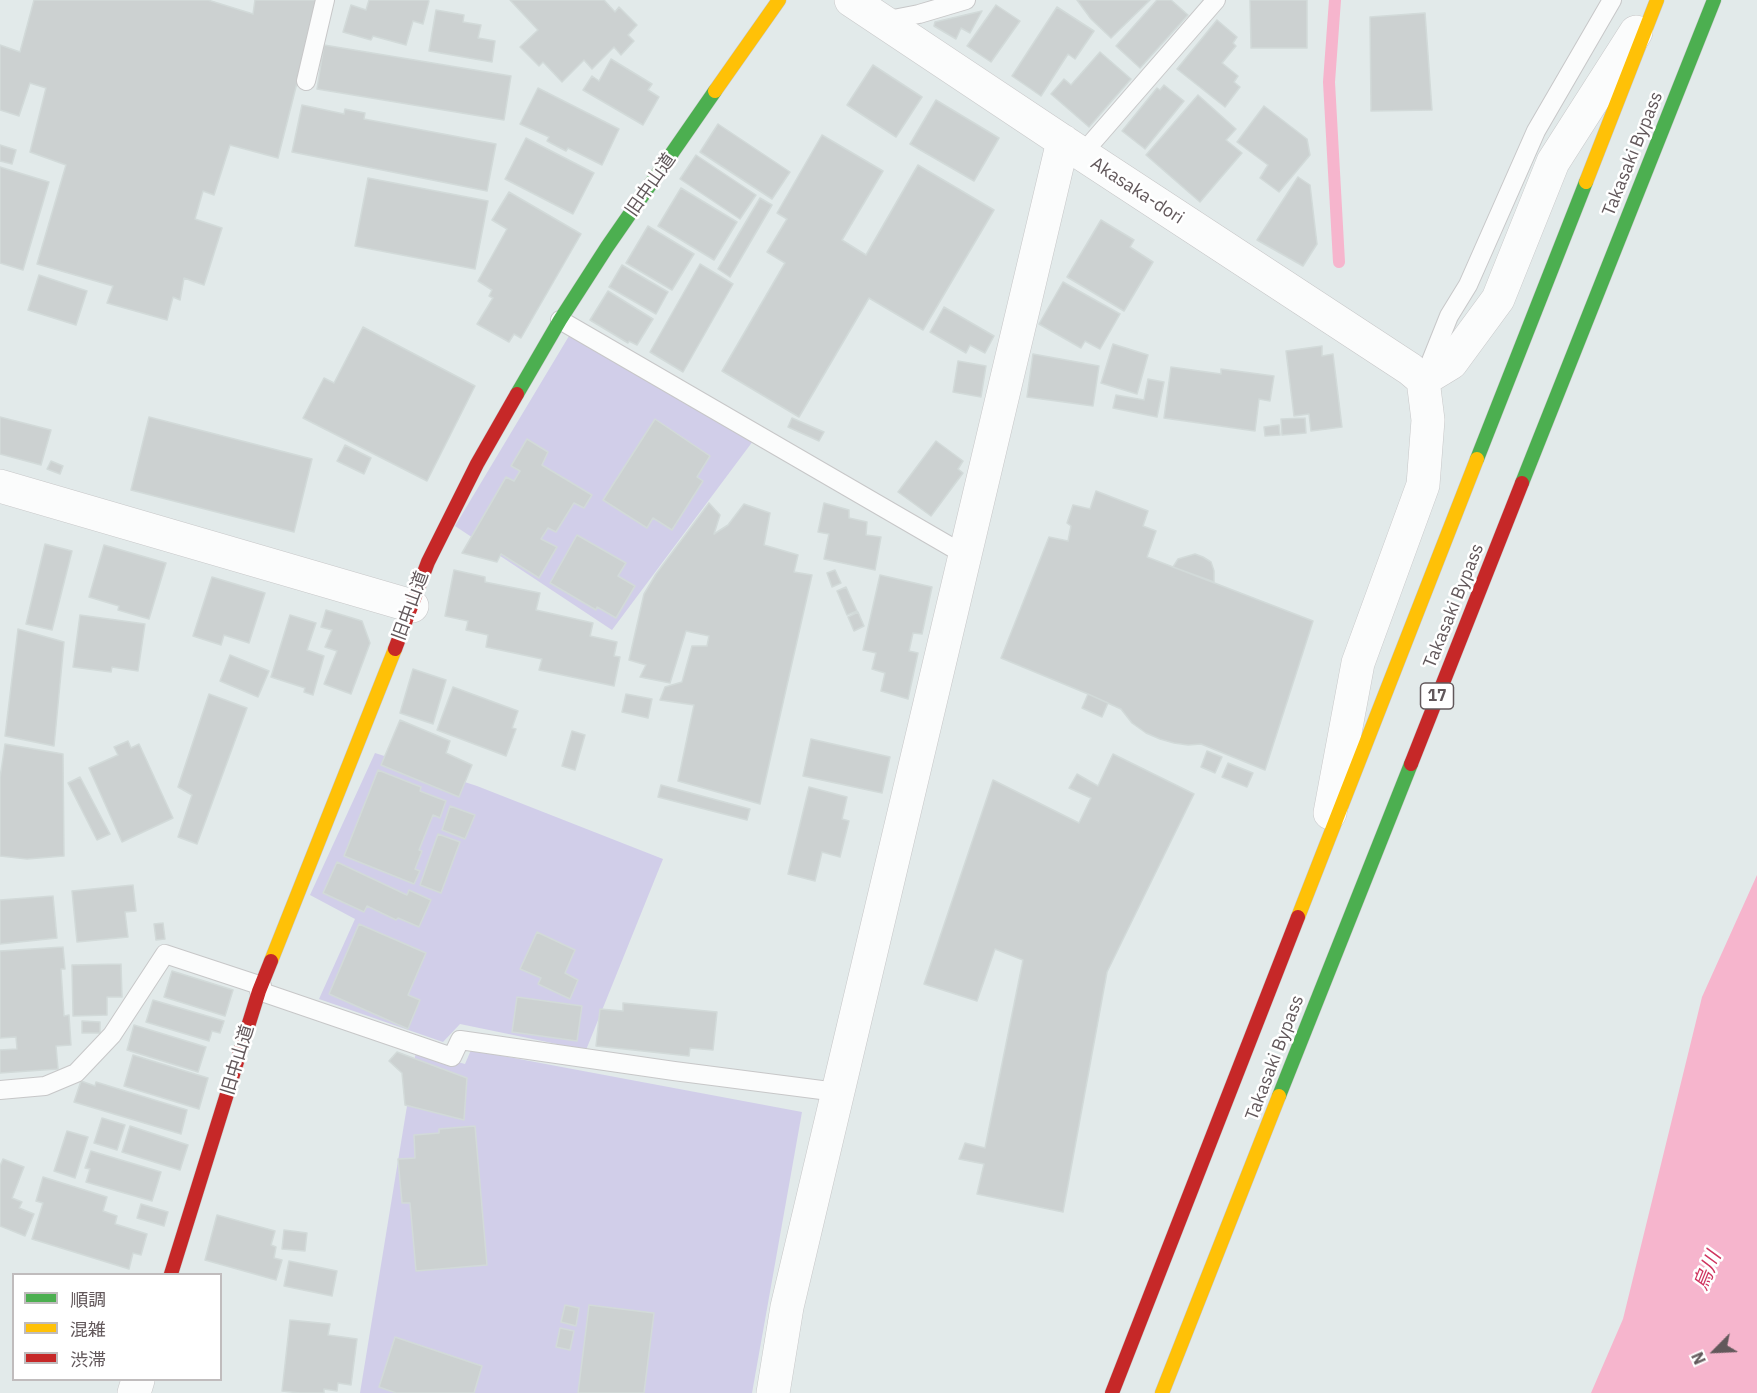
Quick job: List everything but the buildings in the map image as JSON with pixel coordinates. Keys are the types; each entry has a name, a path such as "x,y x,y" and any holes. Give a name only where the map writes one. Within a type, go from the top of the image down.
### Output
{"main road":[{"name":"旧中山道","path":"172,1273 261,988 428,562 477,464 560,320 607,247 779,0"},
{"name":"Takasaki Bypass","path":"1112,1393 1657,0"},
{"name":"Takasaki Bypass","path":"1162,1393 1714,0"}],"street":[{"name":"Akasaka-dori","path":"851,0 1072,148 1400,362 1423,380"},
{"path":"1321,862 1358,663 1423,485 1428,420 1423,380 1451,363 1498,299 1553,162 1657,0"},
{"path":"773,1393 787,1307 965,555 1072,148"},
{"path":"0,486 412,606"}],"lane":[{"path":"306,81 325,0"},
{"path":"882,21 919,14 966,0"},
{"path":"1072,148 1216,0"},
{"path":"1423,380 1449,316 1468,285 1536,131 1612,0"},
{"path":"560,320 965,555"},
{"path":"0,1090 45,1086 76,1073 112,1035 165,954 452,1057 460,1040 837,1092"}],"shaded area":[{"path":"569,336 753,441 612,630 455,526"},
{"path":"375,753 477,786 663,859 586,1050 460,1024 443,1042 319,999 355,919 310,895"},
{"path":"471,1050 802,1112 752,1393 360,1393 416,1051 465,1064"}],"water":[{"name":"烏川","path":"1757,875 1757,1393 1591,1393 1623,1319 1702,997"}],"waterway":[{"path":"1335,0 1329,82 1339,262"}],"traffic: fast":[{"path":"1522,483 1714,0"},
{"path":"517,394 560,320 607,247 715,91"},
{"path":"1477,459 1586,182"},
{"path":"1279,1096 1411,764"}],"traffic: slow":[{"path":"715,91 779,0"},
{"path":"1586,182 1657,0"},
{"path":"1298,917 1477,459"},
{"path":"271,961 395,649"},
{"path":"1162,1393 1279,1096"}],"traffic: jam":[{"path":"395,649 428,562 477,464 517,394"},
{"path":"1411,764 1522,483"},
{"path":"1112,1393 1298,917"},
{"path":"171,1273 259,991 271,961"}]}
